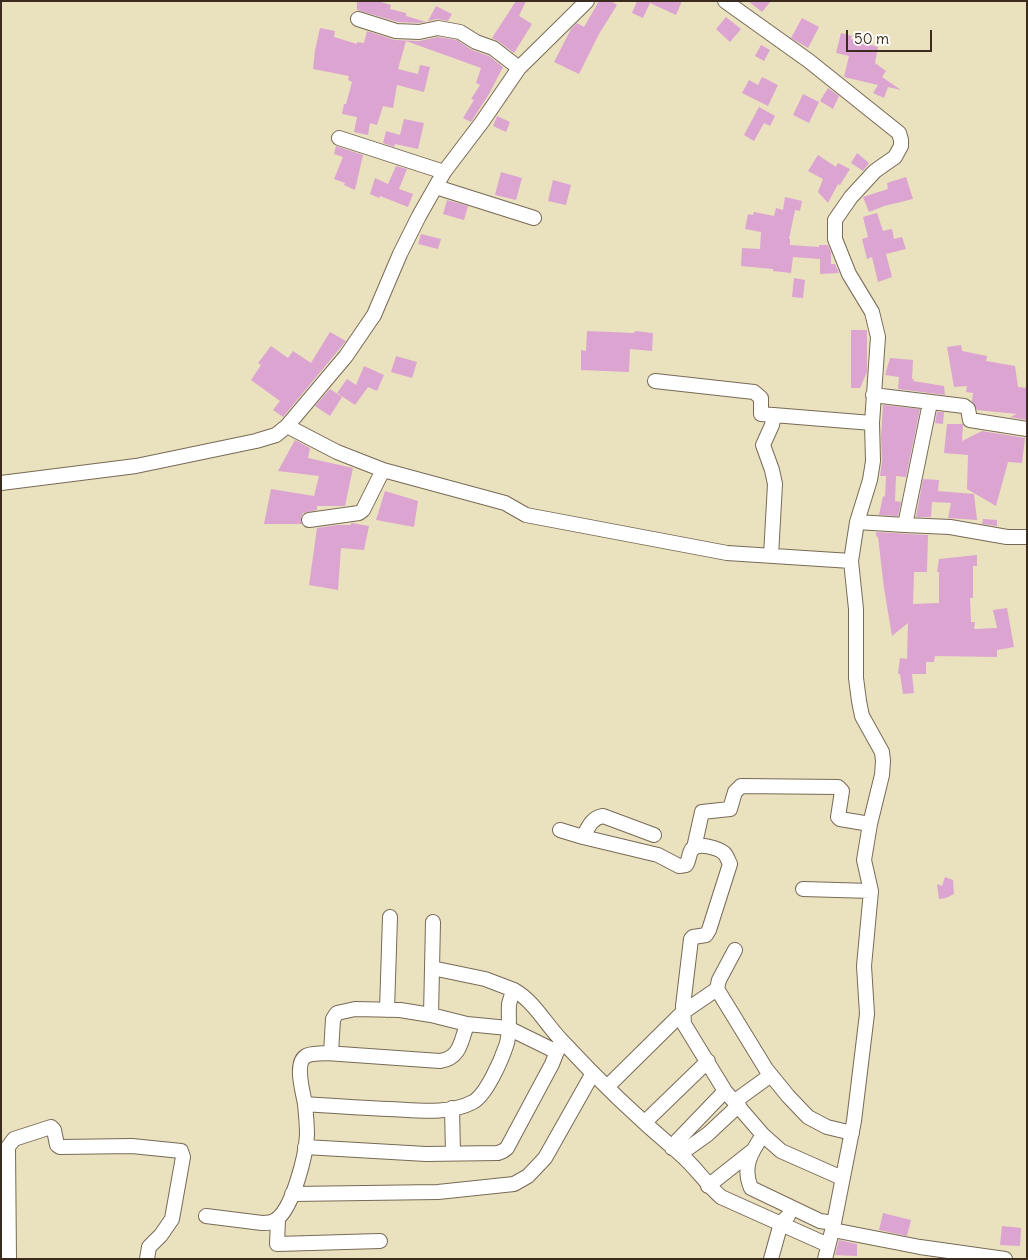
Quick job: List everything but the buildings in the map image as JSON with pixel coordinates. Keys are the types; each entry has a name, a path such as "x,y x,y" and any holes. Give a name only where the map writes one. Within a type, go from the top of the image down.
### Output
{"street":[{"path":"1,483 136,466 276,435 287,426 346,356 374,315 400,254 444,172 482,122 519,68 587,1"},
{"path":"331,1053 333,1019 337,1013 355,1009 400,1010 467,1024 508,1028 559,1047 593,1073 676,1151 708,1186 721,1197 781,1223 826,1252 833,1227 852,1133 867,1014 864,966 871,891 864,860 870,824 882,775 883,761 882,752 862,716 858,701 856,609 851,561 857,522 870,480 873,461 872,423 878,337 872,312 849,274 835,240 835,220 851,197 875,171 895,157 901,146 901,140 899,133 809,61 725,1"},
{"path":"358,19 396,31 419,32 438,28 460,32 476,42 492,48 519,68"},
{"path":"339,138 444,172"},
{"path":"436,187 534,218"},
{"path":"655,381 754,392 761,398 760,413 872,423"},
{"path":"874,395 964,406 968,409 970,420 1027,429"},
{"path":"905,525 930,403"},
{"path":"771,556 775,484 763,445 772,425 774,415"},
{"path":"287,426 337,452 383,470 505,503 526,515 727,553 851,561"},
{"path":"309,520 359,513 363,510 383,470"},
{"path":"857,522 950,528 1007,537 1027,537"},
{"path":"560,830 658,855 674,864 684,866 688,863 694,848 702,812 730,809 735,792 741,786 838,787 842,791 838,817 840,819 870,824"},
{"path":"583,837 592,820 603,816 654,836"},
{"path":"694,848 704,846 723,852 730,864 706,936 693,937 691,939 682,1013 684,1024 733,1099 763,1135 781,1151 842,1178"},
{"path":"803,889 871,891"},
{"path":"387,1010 390,917"},
{"path":"431,1015 432,922"},
{"path":"607,1087 682,1013 717,989 719,980 735,950"},
{"path":"432,968 485,979 514,990 529,1000 559,1047"},
{"path":"717,989 771,1075 808,1117 827,1127 852,1133"},
{"path":"305,1104 331,1107 434,1111 474,1101 482,1094 506,1047 509,1003 514,990"},
{"path":"380,1242 277,1244 278,1219 301,1174 307,1135 300,1063 304,1057 311,1054 331,1053 440,1061 450,1060 458,1050 467,1024"},
{"path":"305,1147 426,1154 498,1153 503,1151 520,1123 559,1047"},
{"path":"645,1122 708,1061"},
{"path":"292,1194 438,1192 514,1184 528,1176 545,1158 593,1073"},
{"path":"676,1151 678,1140 733,1099 771,1075"},
{"path":"676,1151 708,1134 733,1099"},
{"path":"452,1108 453,1154"},
{"path":"8,1259 5,1208 8,1147 14,1139 51,1127 54,1130 57,1145 60,1147 96,1146 178,1149 181,1151 183,1157 172,1219 161,1235 149,1247 146,1259"},
{"path":"708,1186 751,1152 763,1135"},
{"path":"751,1152 746,1172 751,1188 833,1227 920,1247 1005,1259"},
{"path":"732,1203 751,1188"},
{"path":"771,1259 781,1223 795,1209"},
{"path":"206,1216 262,1223 278,1219"}]}
